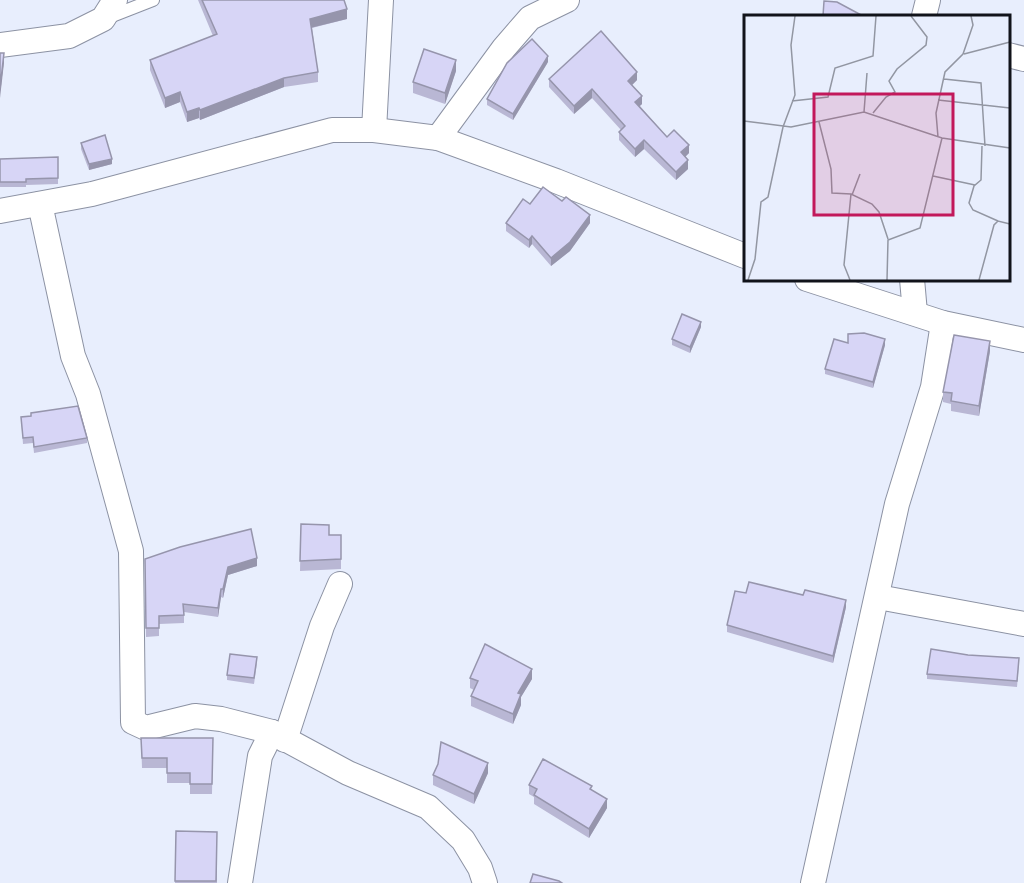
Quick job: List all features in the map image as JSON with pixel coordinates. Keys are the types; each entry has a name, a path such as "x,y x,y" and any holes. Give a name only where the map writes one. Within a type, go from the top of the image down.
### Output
{"street":[{"path":"374,130 381,0"},
{"path":"438,138 504,48 530,18 567,0"},
{"path":"924,15 928,0"},
{"path":"0,45 69,36 109,10"},
{"path":"1009,55 1024,59"},
{"path":"0,211 92,194 332,130 374,130 438,138 556,180 744,256"},
{"path":"40,204 73,356 88,394 131,551 133,722 146,728 195,716 221,719 278,736 348,773 428,807 463,840 480,868 485,883"},
{"path":"810,280 943,323 1024,340"},
{"path":"912,280 915,313"},
{"path":"813,883 897,504 933,387 943,323"},
{"path":"240,883 260,756 278,736 340,584"},
{"path":"878,597 1024,624"}],"lane":[{"path":"109,10 153,0"}],"building":[{"path":"202,0 344,0 347,9 310,19 318,72 284,78 200,110 199,108 187,112 180,92 165,98 150,60 217,34"},
{"path":"824,1 837,2 861,15 823,15"},
{"path":"601,31 637,72 628,81 642,96 635,102 667,137 674,130 689,145 681,152 688,160 676,172 644,140 635,149 619,132 625,126 592,89 574,106 549,79"},
{"path":"532,39 548,56 513,114 487,99 507,63"},
{"path":"424,49 456,60 445,93 413,82"},
{"path":"0,53 4,53 0,88"},
{"path":"105,135 112,159 89,164 81,143"},
{"path":"58,157 58,178 0,182 0,159"},
{"path":"543,187 562,201 566,197 590,215 570,242 551,258 532,236 529,240 506,223 523,199 530,204"},
{"path":"682,314 701,322 690,347 672,339"},
{"path":"864,333 885,339 873,382 825,369 834,339 848,343 848,334"},
{"path":"954,335 990,341 979,406 951,401 952,393 943,392"},
{"path":"78,406 87,438 34,447 33,437 23,438 21,417 31,416 31,413"},
{"path":"301,524 329,525 329,535 341,535 341,559 300,561"},
{"path":"251,529 257,558 228,567 218,608 183,604 184,615 159,616 159,628 146,628 145,559 180,547"},
{"path":"749,582 803,595 805,590 846,600 833,656 727,625 735,591 746,593"},
{"path":"485,644 532,669 518,693 521,694 513,714 471,696 478,681 470,678"},
{"path":"931,649 968,655 1019,658 1017,681 927,674"},
{"path":"230,654 257,657 254,678 227,675"},
{"path":"141,738 213,738 212,784 190,784 190,773 167,773 167,758 142,758"},
{"path":"441,742 488,763 474,794 433,775 438,764"},
{"path":"543,759 592,786 590,789 607,799 589,829 534,795 537,789 529,785"},
{"path":"176,831 217,832 216,881 175,881"},
{"path":"533,874 559,881 562,883 530,883"}]}
